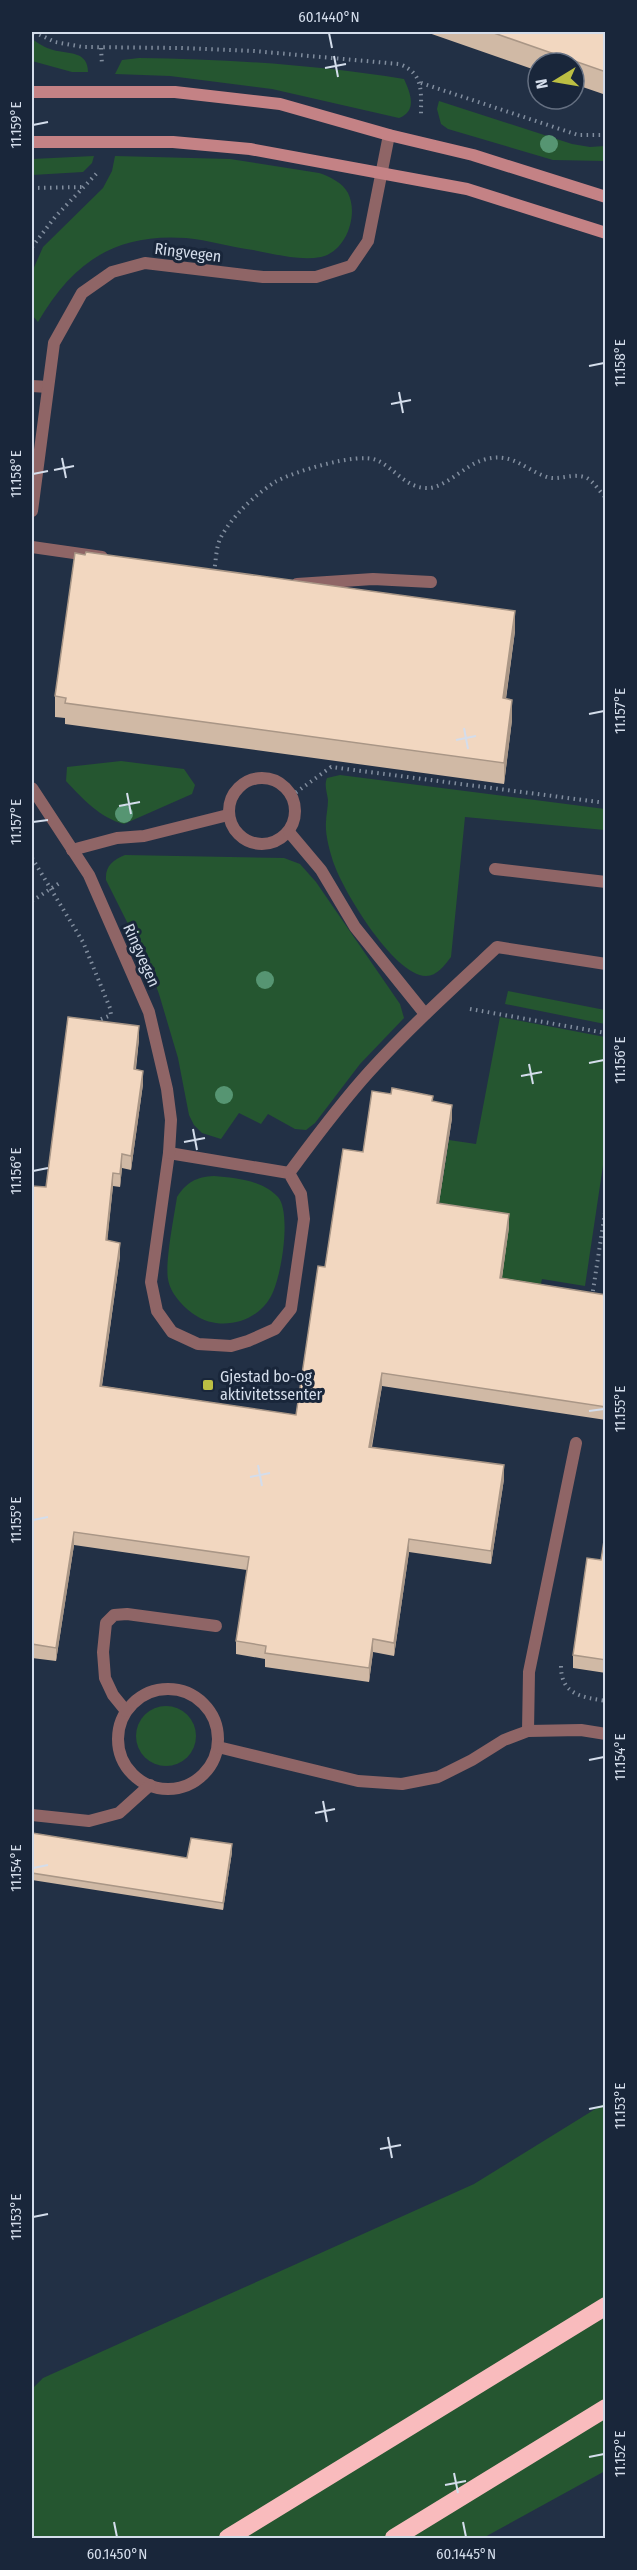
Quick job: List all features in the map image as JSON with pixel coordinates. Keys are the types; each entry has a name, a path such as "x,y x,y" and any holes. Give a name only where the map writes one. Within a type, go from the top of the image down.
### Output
{"highway":[{"path":"228,2538 606,2306"},
{"path":"394,2538 606,2408"}],"main road":[{"path":"32,92 175,93 280,104 389,135 473,155 606,197"},
{"path":"32,142 173,142 250,149 467,189 606,233"}],"street":[{"name":"Ringvegen","path":"32,511 54,343 82,293 112,272 145,263 263,278 316,277 351,266 368,241 389,135"},
{"path":"32,387 48,387"},
{"path":"32,547 109,558"},
{"path":"286,583 373,579 431,582"},
{"path":"260,778 273,779 284,786 291,796 295,814 288,832 273,842 253,844 242,838 232,828 228,815 230,801 236,789 246,781 260,778"},
{"name":"Ringvegen","path":"32,788 84,867 149,1012 167,1089 171,1120 169,1153"},
{"path":"72,850 117,838 144,836 228,815"},
{"path":"288,832 321,870 355,927 425,1014"},
{"path":"495,869 606,882"},
{"path":"289,1173 336,1110 425,1014 497,947 606,964"},
{"path":"169,1153 289,1173 301,1194 304,1219 291,1309 275,1329 231,1346 198,1344 172,1332 157,1311 151,1282 169,1153"},
{"path":"528,1731 529,1672 576,1443"},
{"path":"126,1711 113,1695 105,1678 103,1652 106,1623 114,1615 127,1614 216,1626"},
{"path":"173,1689 187,1692 201,1701 211,1713 218,1729 218,1747 212,1764 200,1777 185,1786 167,1789 150,1785 135,1776 124,1762 118,1746 119,1728 126,1711 139,1698 155,1690 173,1689"},
{"path":"218,1747 358,1781 402,1784 438,1777 504,1740 528,1731 581,1730 606,1734"},
{"path":"32,1815 89,1821 119,1813 150,1785"}],"path":[{"path":"34,32 55,42 83,47 254,51 399,64 416,75 421,83 578,135 606,135"},
{"path":"32,188 86,187 55,217 32,247"},
{"path":"213,575 220,538 240,511 276,481 322,465 359,457 376,459 415,486 429,489 441,485 460,470 484,459 512,458 548,478 572,474 588,478 606,498"},
{"path":"291,796 331,767 606,802"},
{"path":"32,858 83,942 110,1008 111,1015 99,1020"},
{"path":"32,900 84,867"},
{"path":"437,1003 606,1033"},
{"path":"592,1298 606,1206"},
{"path":"562,1657 562,1681 568,1689 582,1697 606,1701"}],"green space":[{"path":"32,39 50,49 81,57 85,60 88,72 72,72 32,61"},
{"path":"139,58 272,64 404,79 411,106 405,115 399,118 272,89 170,76 115,74 122,60"},
{"path":"439,101 572,144 590,147 605,146 605,161 553,160 448,129 441,124 437,109"},
{"path":"94,156 92,163 83,172 32,175 32,159"},
{"path":"115,156 230,159 319,173 335,180 348,193 351,202 351,222 337,248 330,254 313,258 287,257 186,238 138,241 117,247 81,268 51,301 38,322 32,315 32,272 43,247 103,188 112,171"},
{"path":"121,761 184,769 195,785 192,794 124,824 100,813 66,781 67,767"},
{"path":"340,775 605,809 605,830 465,817 451,957 437,972 426,976 413,972 399,962 384,946 357,908 337,871 327,836 326,783 327,778"},
{"path":"125,855 284,858 300,864 316,882 400,1004 404,1018 360,1064 315,1123 306,1130 295,1129 268,1114 261,1124 239,1113 221,1139 202,1133 194,1125 189,1115 178,1058 159,994 148,964 106,880 111,864"},
{"path":"508,991 605,1010 605,1024 505,1004"},
{"path":"500,1017 605,1037 605,1152 585,1286 542,1279 538,1298 425,1291 449,1140 476,1144"},
{"path":"214,1176 257,1183 272,1191 282,1205 284,1217 285,1232 281,1263 270,1298 255,1314 246,1319 225,1324 204,1320 186,1308 171,1289 167,1271 177,1197 192,1181"},
{"path":"160,1706 172,1706 188,1714 194,1724 196,1736 194,1748 188,1758 172,1766 160,1766 144,1758 136,1742 136,1730 144,1714"},
{"path":"605,2103 605,2471 483,2538 32,2538 32,2389 43,2378 474,2184"}],"building":[{"path":"491,32 606,32 606,72 586,65 586,51 546,51"},
{"path":"86,552 515,611 503,698 512,700 504,763 65,703 66,698 55,696 75,553 85,555"},
{"path":"68,1017 139,1026 134,1069 143,1071 131,1156 122,1154 120,1174 113,1173 106,1240 120,1243 100,1386 296,1415 318,1266 325,1267 343,1149 363,1152 372,1091 391,1094 392,1088 433,1096 432,1101 452,1105 437,1203 509,1214 500,1278 606,1295 606,1407 382,1373 369,1447 504,1465 491,1551 409,1539 394,1643 373,1639 369,1668 265,1653 266,1646 236,1641 249,1557 74,1532 56,1648 32,1644 32,1186 46,1187"},
{"path":"606,1528 606,1660 573,1655 587,1558 601,1560"},
{"path":"32,1833 187,1858 191,1838 232,1844 223,1903 32,1873"}],"place":[{"name":"Gjestad bo-og aktivitetssenter","path":"208,1385"}]}
